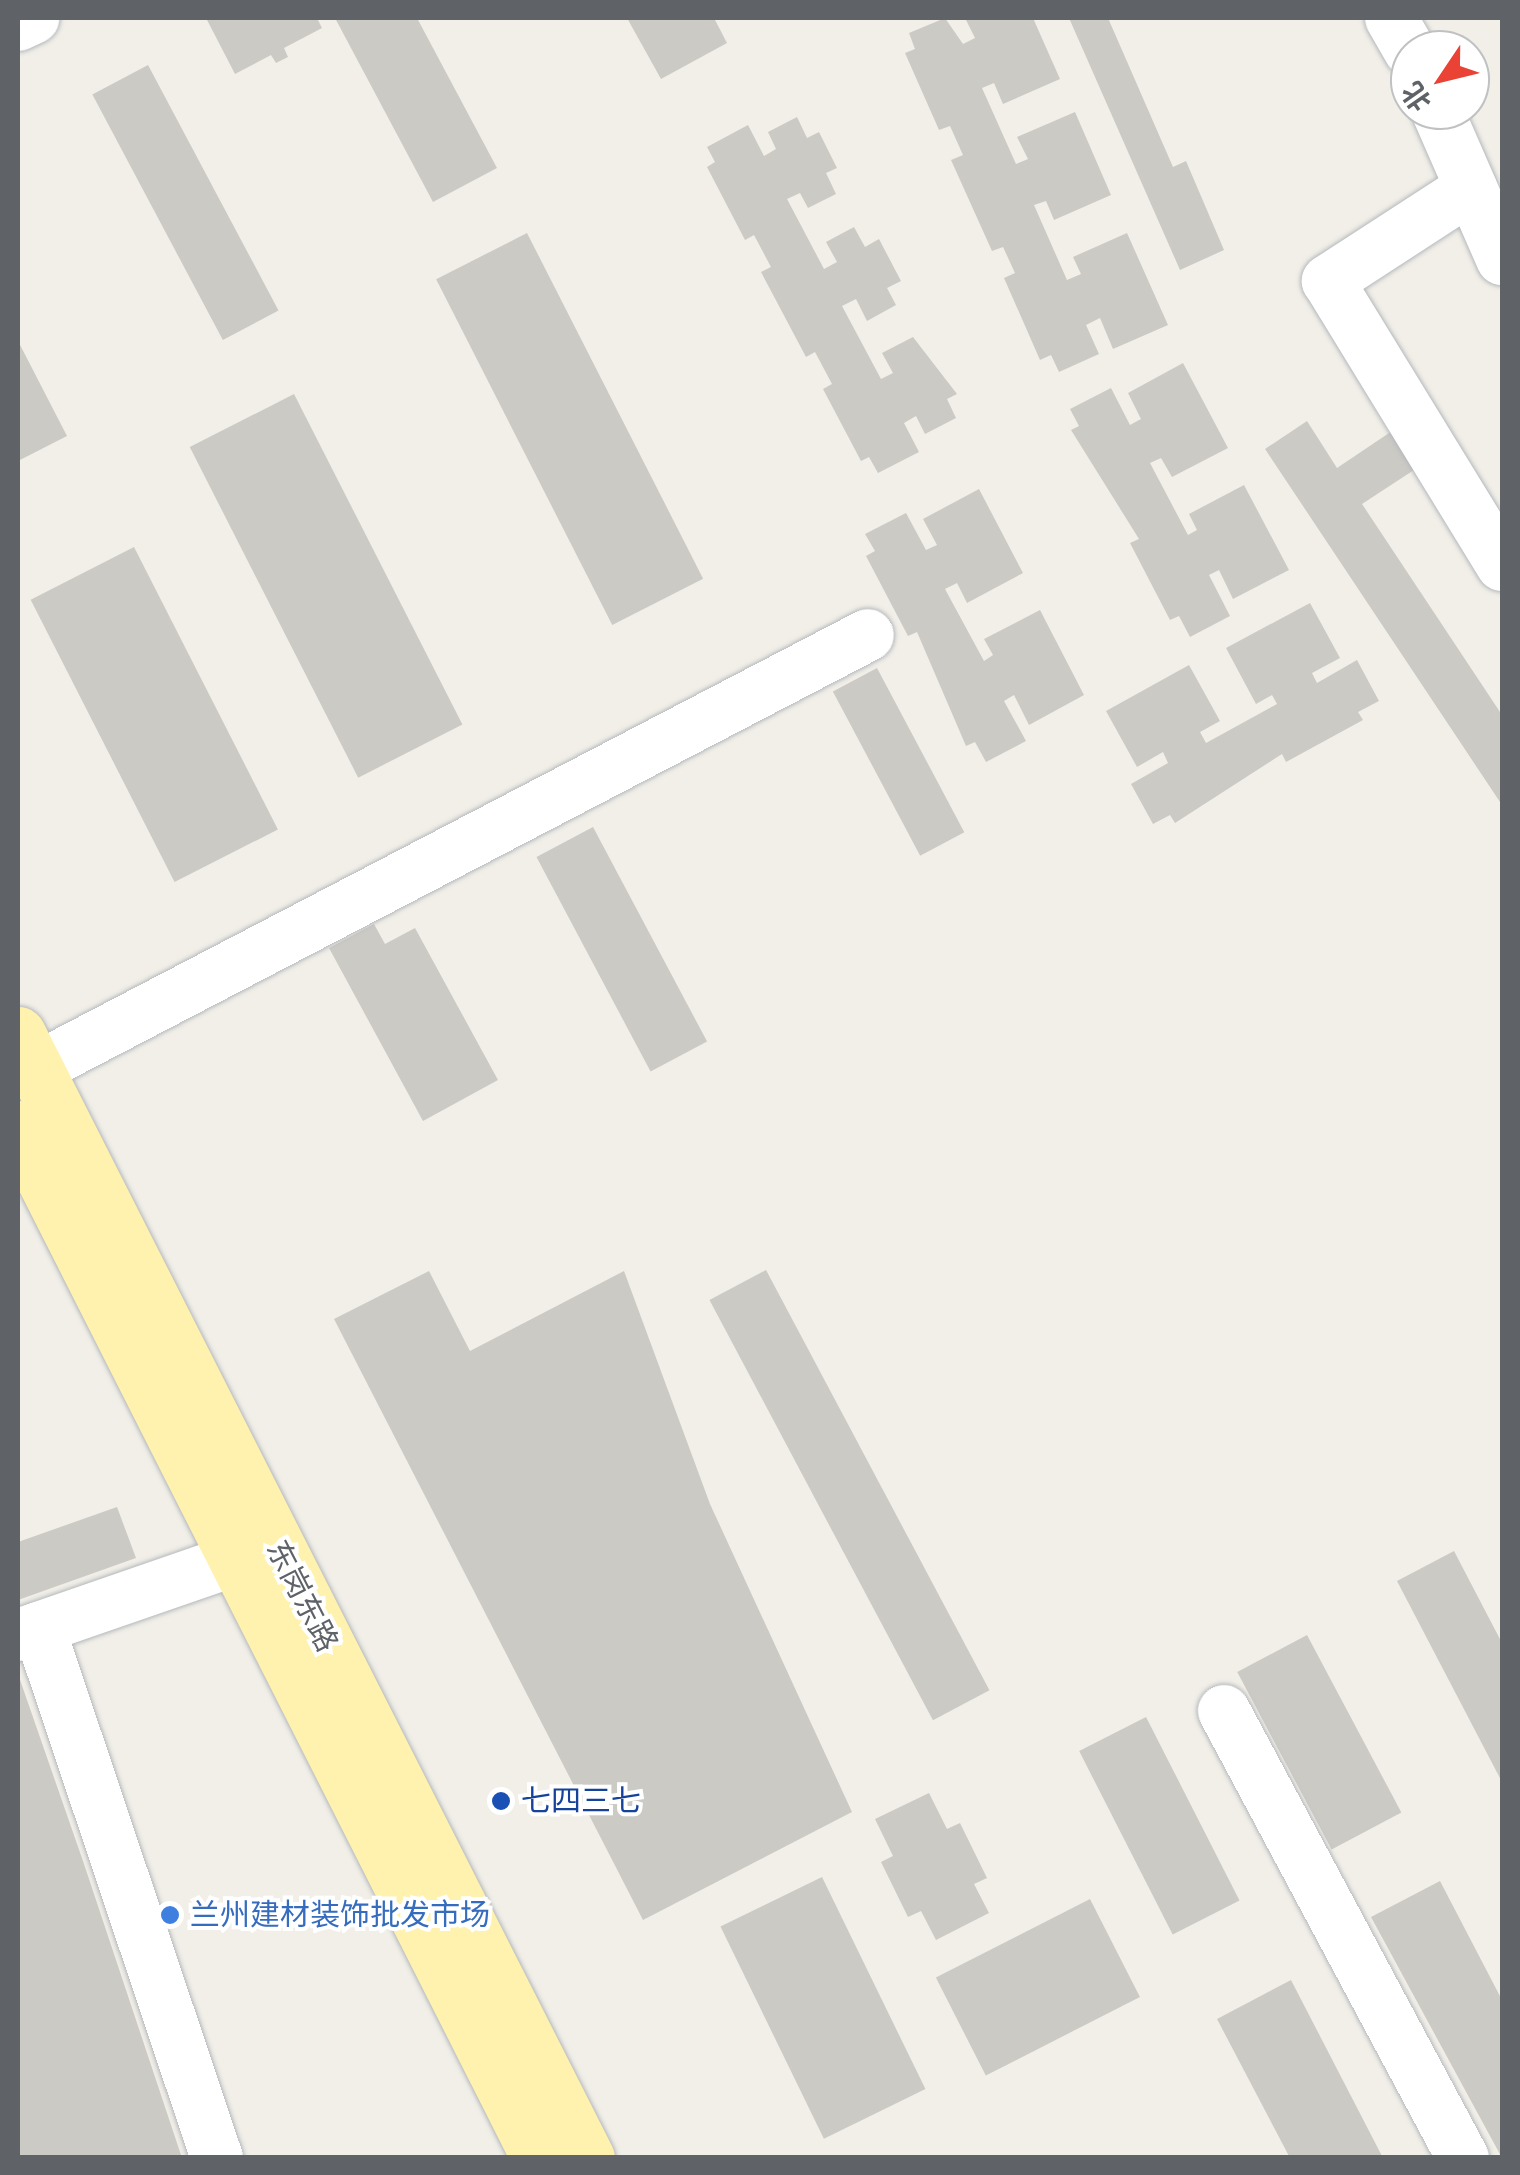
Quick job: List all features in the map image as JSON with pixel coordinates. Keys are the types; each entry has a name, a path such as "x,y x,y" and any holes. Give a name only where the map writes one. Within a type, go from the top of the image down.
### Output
{"main road":[{"name":"东岗东路","path":"26,1051 539,2158"},
{"name":"东岗东路","path":"18,1128 256,1552 587,2158"}],"street":[{"path":"18,25 33,18"},
{"path":"1446,130 1502,259"},
{"path":"1471,188 1328,281 1502,565"},
{"path":"26,1051 868,636"},
{"path":"218,2158 28,1631 256,1552"},
{"path":"1224,1711 1463,2158"}],"building":[{"path":"206,18 317,18 322,28 284,48 288,57 276,63 271,55 235,74"},
{"path":"335,18 417,18 497,168 433,202"},
{"path":"627,18 714,18 727,43 661,79"},
{"path":"945,18 963,44 975,38 965,18 1033,18 1060,79 1003,104 994,83 982,88 1016,164 1028,159 1017,137 1075,112 1111,195 1054,220 1046,201 1034,205 1067,280 1081,274 1073,257 1127,233 1168,325 1113,349 1100,318 1086,325 1099,354 1059,372 1051,355 1040,360 1004,278 1015,273 1003,247 992,251 951,160 963,155 950,126 939,130 905,53 915,49 909,33"},
{"path":"1069,18 1108,18 1173,167 1186,161 1224,250 1180,270"},
{"path":"148,65 279,310 223,340 92,95"},
{"path":"797,117 807,138 819,132 837,168 826,173 836,194 808,208 800,193 787,199 824,269 837,262 826,242 854,227 865,247 879,239 901,281 887,288 896,305 867,321 856,299 842,306 881,379 893,373 882,353 913,337 957,394 947,399 956,418 925,434 916,416 904,423 919,452 878,473 869,457 861,461 823,389 832,384 815,352 806,357 761,272 771,267 754,235 745,240 707,167 715,162 707,147 748,125 764,156 776,149 768,132"},
{"path":"527,233 703,579 612,625 436,279"},
{"path":"18,341 67,436 18,461"},
{"path":"1183,363 1228,448 1172,477 1161,458 1150,463 1188,535 1197,530 1189,514 1244,485 1289,570 1233,599 1219,570 1209,575 1230,616 1190,637 1179,616 1170,620 1130,543 1139,539 1071,430 1079,426 1070,409 1111,388 1130,425 1141,419 1128,393"},
{"path":"294,394 462,725 358,778 190,447"},
{"path":"1307,421 1337,468 1392,431 1417,468 1362,504 1502,715 1502,805 1265,449"},
{"path":"979,489 1023,573 967,603 957,583 945,589 984,661 993,655 984,639 1040,610 1084,695 1029,725 1014,695 1004,701 1026,741 986,762 975,742 966,746 917,632 908,636 866,556 875,551 865,534 906,513 926,550 937,545 923,519"},
{"path":"134,547 278,829 175,882 31,600"},
{"path":"1310,603 1340,658 1312,673 1317,683 1357,660 1379,701 1358,712 1363,720 1286,762 1282,754 1175,823 1170,815 1153,824 1131,784 1168,763 1163,752 1137,767 1106,711 1189,665 1220,721 1200,732 1206,743 1277,704 1272,695 1256,704 1226,648"},
{"path":"877,668 964,832 920,856 833,691"},
{"path":"593,827 707,1042 651,1072 536,857"},
{"path":"374,924 385,944 415,928 498,1080 423,1121 329,948"},
{"path":"766,1270 989,1690 933,1720 709,1300"},
{"path":"429,1271 470,1351 624,1271 710,1504 852,1812 643,1920 334,1319"},
{"path":"117,1507 136,1558 18,1600 18,1542"},
{"path":"1454,1551 1502,1643 1502,1782 1397,1581"},
{"path":"1307,1635 1401,1812 1332,1850 1237,1672"},
{"path":"18,1674 84,1864 182,2158 20,2158"},
{"path":"1146,1717 1240,1901 1173,1935 1079,1751"},
{"path":"929,1793 947,1829 960,1823 987,1878 974,1884 989,1913 936,1940 921,1911 908,1917 881,1862 893,1856 875,1819"},
{"path":"822,1877 925,2089 824,2139 720,1927"},
{"path":"1440,1881 1502,2000 1502,2158 1371,1917"},
{"path":"1090,1899 1140,1997 986,2076 936,1978"},
{"path":"1291,1980 1383,2158 1290,2158 1217,2019"}],"place":[{"name":"七四三七","path":"501,1801"},
{"name":"兰州建材装饰批发市场","path":"170,1915"}]}
